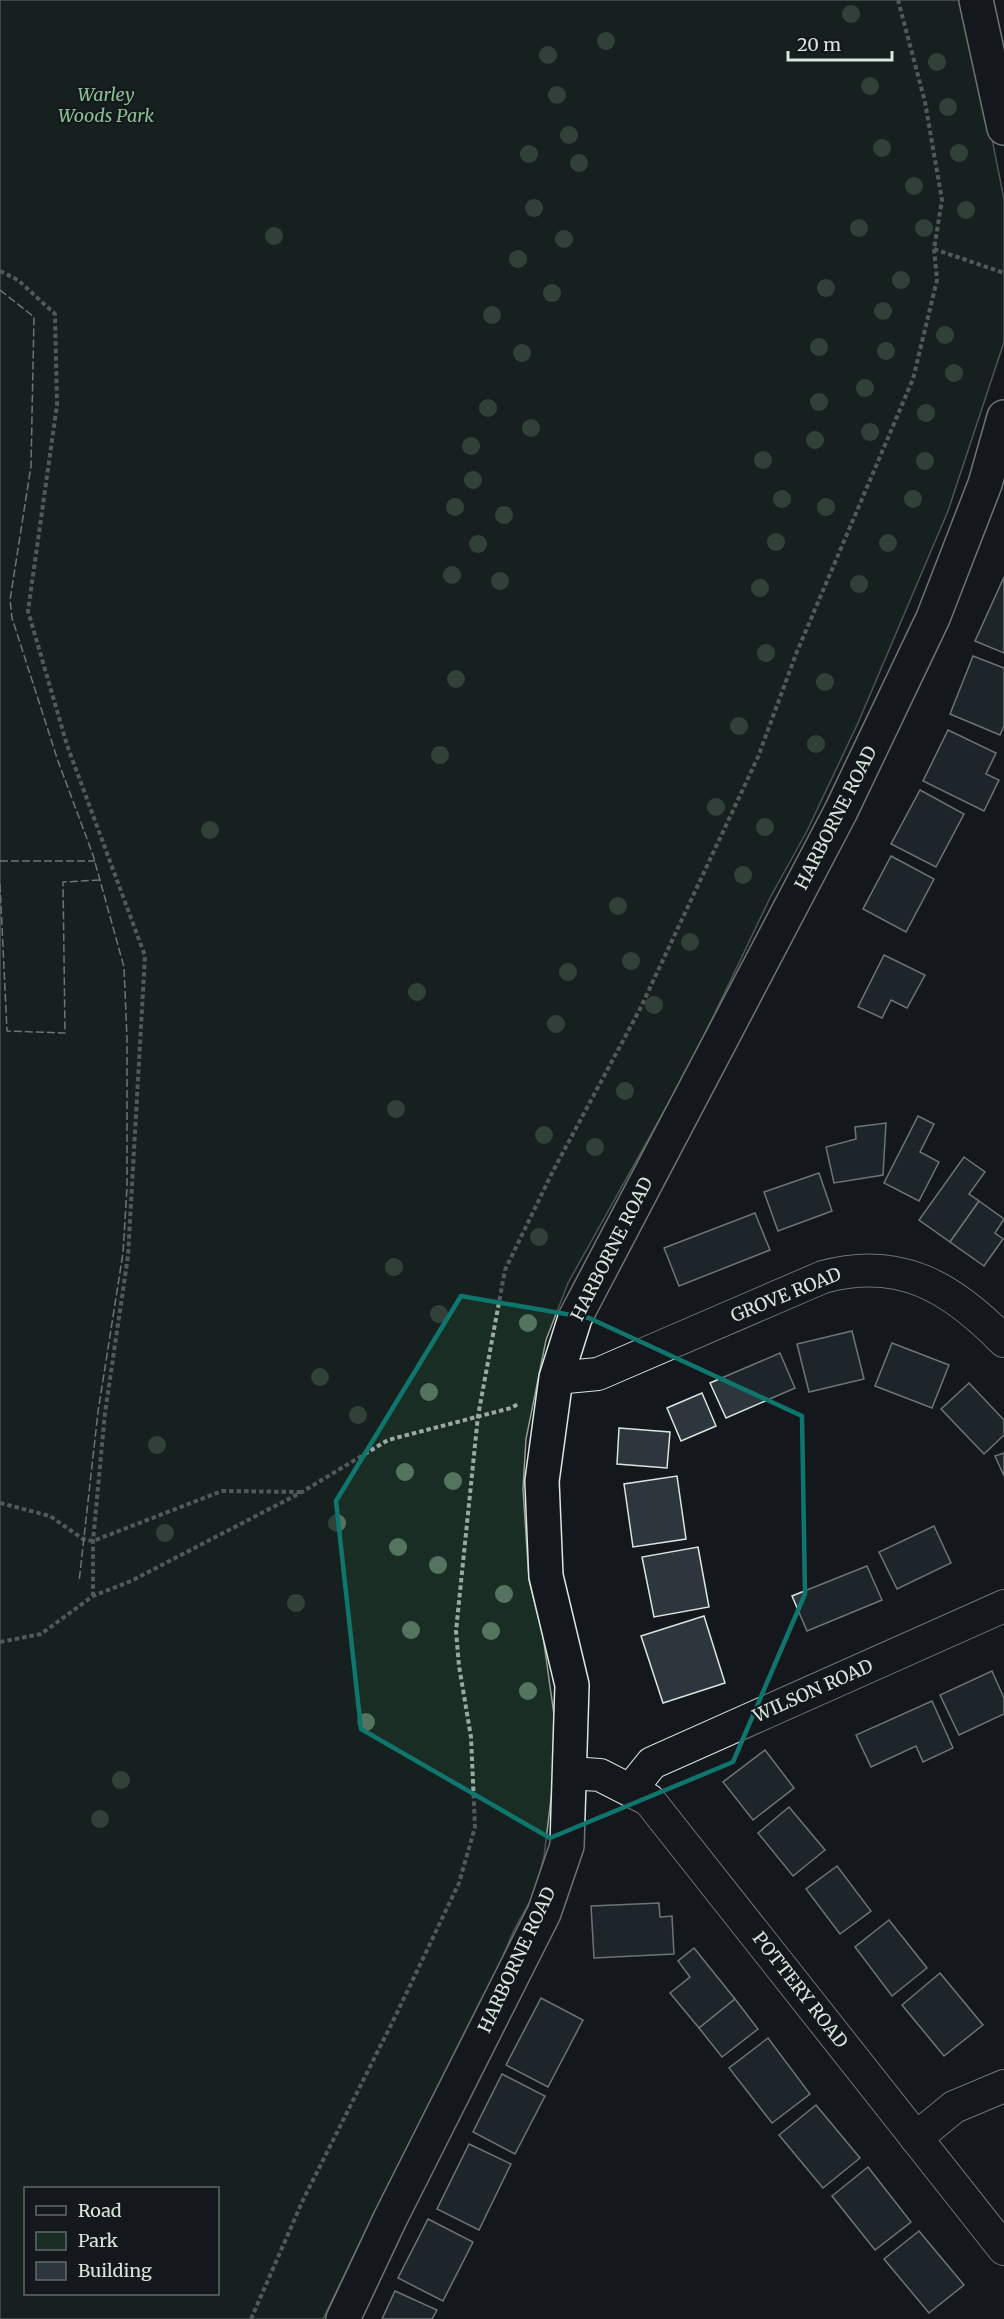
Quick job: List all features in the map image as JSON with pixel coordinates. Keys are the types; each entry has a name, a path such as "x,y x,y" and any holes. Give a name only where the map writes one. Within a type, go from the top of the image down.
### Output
{"street":[{"path":"976,0 1004,128"},
{"name":"HARBORNE ROAD","path":"343,2319 390,2219 544,1913 567,1846 572,1685 546,1576 542,1481 556,1378 575,1318 841,811 933,618 985,484 1004,417"},
{"name":"GROVE ROAD","path":"556,1378 598,1374 823,1277 846,1271 876,1269 906,1274 939,1288 977,1313 1004,1341"},
{"name":"WILSON ROAD","path":"631,1789 652,1763 1004,1606"},
{"name":"POTTERY ROAD","path":"569,1773 600,1775 649,1800 1004,2249"},
{"path":"916,2138 954,2107 1004,2086"}],"path":[{"path":"251,2319 303,2200 459,1883 475,1827 471,1737 459,1666 456,1631 478,1416 505,1270 553,1171 640,1009 758,757 796,654 913,379 937,280 934,249 942,200 925,102 898,0"},
{"path":"934,249 1004,273"},
{"path":"0,271 18,280 55,314 57,405 28,611 67,745 145,956 128,1256 105,1413 93,1541 93,1596"},
{"path":"0,1642 41,1634 93,1596 131,1581 302,1492 388,1440 478,1416"},
{"path":"0,1503 50,1516 83,1539 93,1541 222,1491 302,1492"}],"highlighted area":[{"path":"461,1296 589,1318 802,1416 805,1594 733,1762 550,1838 361,1729 336,1501"}],"green space":[{"name":"Warley Woods Park","path":"0,0 961,0 974,49 1004,199 1004,342 948,511 858,723 807,831 770,898 692,1061 568,1283 546,1340 526,1439 523,1489 529,1580 543,1636 555,1722 555,1765 544,1857 535,1892 514,1930 495,1975 323,2319 0,2319"}],"building":[{"path":"1004,577 1004,653 975,641"},
{"path":"973,656 1004,668 1004,726 1000,735 950,714"},
{"path":"948,730 996,753 986,774 999,780 984,811 923,781"},
{"path":"920,790 964,814 936,867 891,844"},
{"path":"891,856 934,879 906,932 863,909"},
{"path":"884,955 925,975 907,1008 891,1000 882,1018 858,1007"},
{"path":"918,1116 934,1124 920,1152 939,1162 919,1201 884,1183"},
{"path":"886,1123 883,1175 834,1183 826,1147 856,1139 855,1127"},
{"path":"964,1157 985,1172 969,1194 979,1201 950,1242 919,1220"},
{"path":"819,1173 832,1211 778,1231 764,1192"},
{"path":"979,1201 1004,1219 995,1233 1003,1239 984,1266 950,1242"},
{"path":"755,1213 770,1250 679,1286 664,1248"},
{"path":"852,1331 864,1379 809,1392 797,1344"},
{"path":"892,1343 949,1365 932,1408 875,1386"},
{"path":"780,1353 795,1388 726,1418 710,1383"},
{"path":"969,1383 1004,1420 1004,1435 984,1454 941,1409"},
{"path":"702,1393 716,1426 681,1441 667,1408"},
{"path":"619,1428 670,1432 667,1468 617,1464"},
{"path":"1004,1453 1004,1476 995,1456"},
{"path":"677,1476 686,1539 633,1547 624,1484"},
{"path":"934,1526 951,1563 897,1589 879,1552"},
{"path":"698,1547 709,1607 654,1617 642,1557"},
{"path":"867,1566 882,1600 807,1631 792,1596"},
{"path":"704,1616 725,1683 663,1703 641,1636"},
{"path":"992,1671 1004,1698 1004,1714 959,1735 940,1695"},
{"path":"932,1701 953,1748 923,1762 916,1746 871,1767 856,1735"},
{"path":"765,1750 794,1788 753,1820 723,1782"},
{"path":"789,1807 825,1850 793,1876 758,1833"},
{"path":"837,1866 871,1911 840,1934 806,1889"},
{"path":"659,1903 660,1917 672,1916 674,1954 594,1958 591,1906"},
{"path":"889,1920 927,1968 892,1996 855,1947"},
{"path":"694,1948 735,1999 699,2028 670,1993 690,1977 678,1961"},
{"path":"940,1973 983,2025 944,2056 902,2005"},
{"path":"541,1998 583,2020 548,2087 506,2065"},
{"path":"735,1999 758,2029 722,2057 699,2028"},
{"path":"768,2038 810,2094 772,2123 729,2068"},
{"path":"502,2074 545,2096 515,2154 473,2132"},
{"path":"816,2105 860,2158 823,2188 779,2135"},
{"path":"469,2144 511,2164 479,2230 437,2209"},
{"path":"868,2167 911,2222 875,2250 832,2196"},
{"path":"428,2219 473,2242 443,2301 398,2278"},
{"path":"919,2231 964,2285 929,2313 884,2259"},
{"path":"395,2291 437,2310 432,2319 382,2319"}],"fence":[{"path":"0,290 34,317 31,466 10,600 12,618 58,761 93,855 124,967 127,1039 127,1187 123,1253 98,1412 79,1582"},
{"path":"0,861 95,861"},
{"path":"0,884 7,1031 65,1033 63,882 100,880 100,878"}]}
